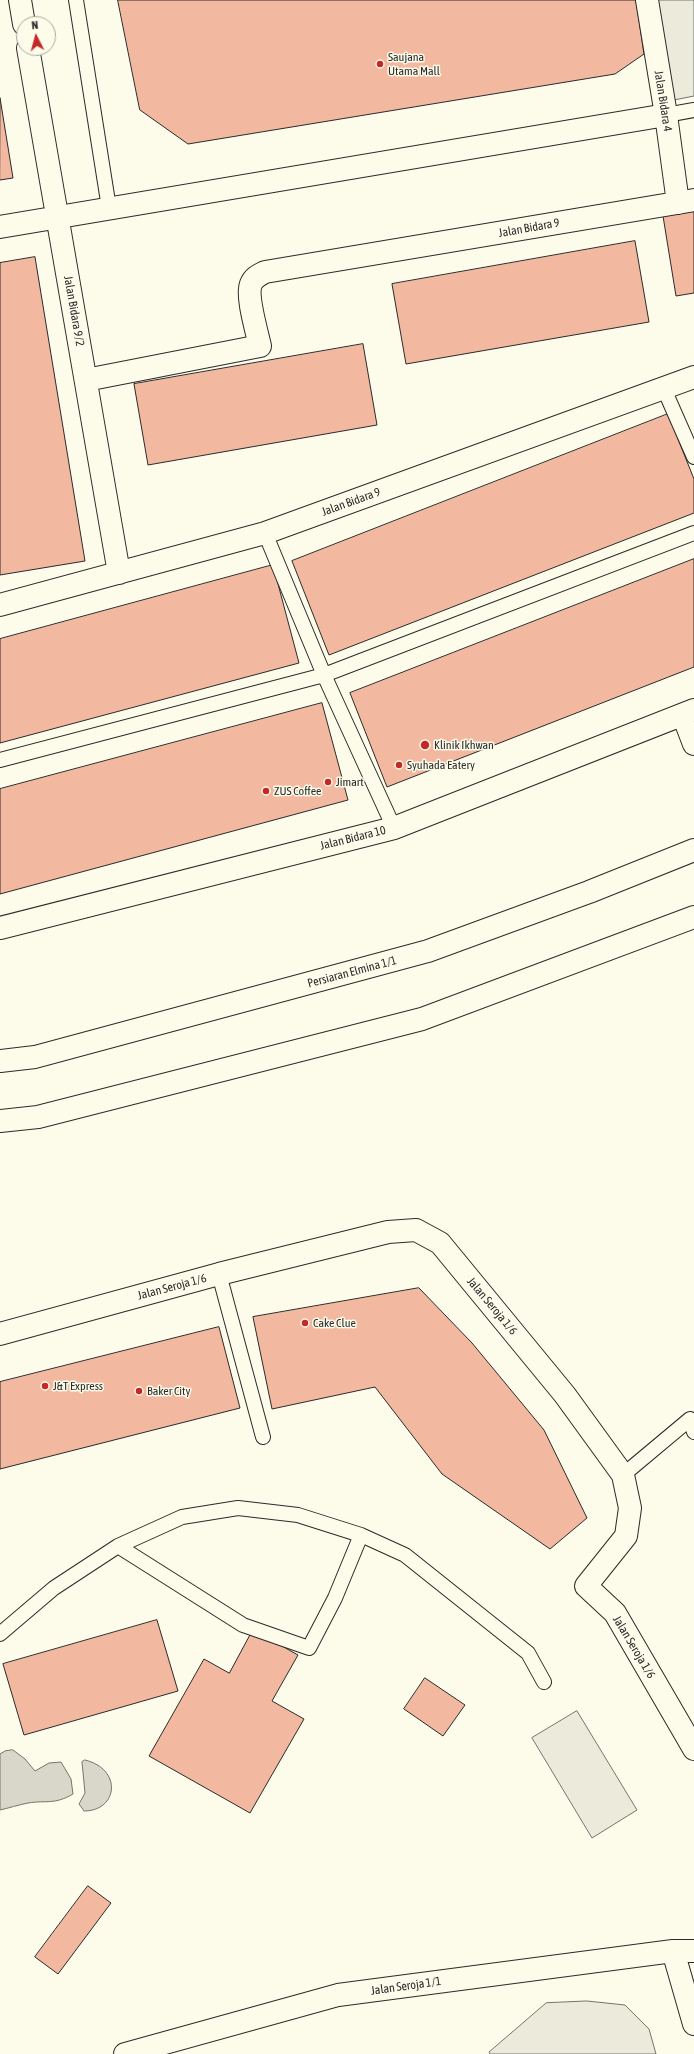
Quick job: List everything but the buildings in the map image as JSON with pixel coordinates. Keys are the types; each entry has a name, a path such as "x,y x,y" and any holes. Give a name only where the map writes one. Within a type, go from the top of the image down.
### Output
{"street":[{"path":"20,0 23,16"},
{"name":"Jalan Bidara 4","path":"647,0 666,115 686,202"},
{"name":"Jalan Bidara 9/2","path":"29,56 119,573"},
{"path":"0,227 666,115"},
{"name":"Jalan Bidara 9","path":"86,380 260,346 250,294 251,285 256,276 265,272 686,202"},
{"name":"Jalan Bidara 9","path":"0,605 265,533 694,377"},
{"path":"688,712 694,744"},
{"name":"Jalan Bidara 10","path":"0,928 394,828 688,712"},
{"name":"Persiaran Elmina 1/1","path":"0,1061 35,1057 428,951 589,892 694,850"},
{"path":"0,1121 38,1117 422,1019 694,917"},
{"name":"Jalan Seroja 1/6","path":"0,1334 219,1274 388,1232 416,1230 440,1243 565,1395 623,1475 630,1508 626,1536 586,1586 615,1613 694,1749"},
{"path":"684,1951 694,2024"},
{"name":"Jalan Seroja 1/1","path":"124,2054 338,1995 684,1951"}],"lane":[{"path":"76,0 109,208"},
{"path":"666,115 694,110"},
{"path":"664,389 694,457"},
{"path":"265,533 324,675 394,828"},
{"path":"0,760 324,675 694,533"},
{"path":"219,1274 263,1437"},
{"path":"623,1475 693,1423"},
{"path":"0,1634 54,1588 118,1546 182,1516 238,1508 298,1515 361,1535 405,1555 528,1653 544,1682"},
{"path":"118,1546 243,1624 309,1648 336,1598 361,1535"}],"shaded area":[{"path":"657,0 694,0 694,96 674,100"},
{"path":"577,1711 637,1810 592,1838 532,1738"},
{"path":"13,1750 25,1759 35,1771 49,1763 61,1762 71,1779 73,1794 61,1800 28,1803 0,1810 0,1754 5,1751"},
{"path":"85,1760 97,1765 106,1772 112,1789 104,1804 95,1809 84,1811 79,1804 85,1793 82,1762"},
{"path":"587,2001 625,2005 649,2029 656,2054 490,2054 489,2052 546,2003"}],"place":[{"name":"Saujana Utama Mall","path":"380,64"},
{"name":"Klinik Ikhwan","path":"425,745"},
{"name":"Syuhada Eatery","path":"399,765"},
{"name":"Jimart","path":"328,782"},
{"name":"ZUS Coffee","path":"266,791"},
{"name":"Cake Clue","path":"305,1323"},
{"name":"J&T Express","path":"45,1386"},
{"name":"Baker City","path":"139,1391"}]}
